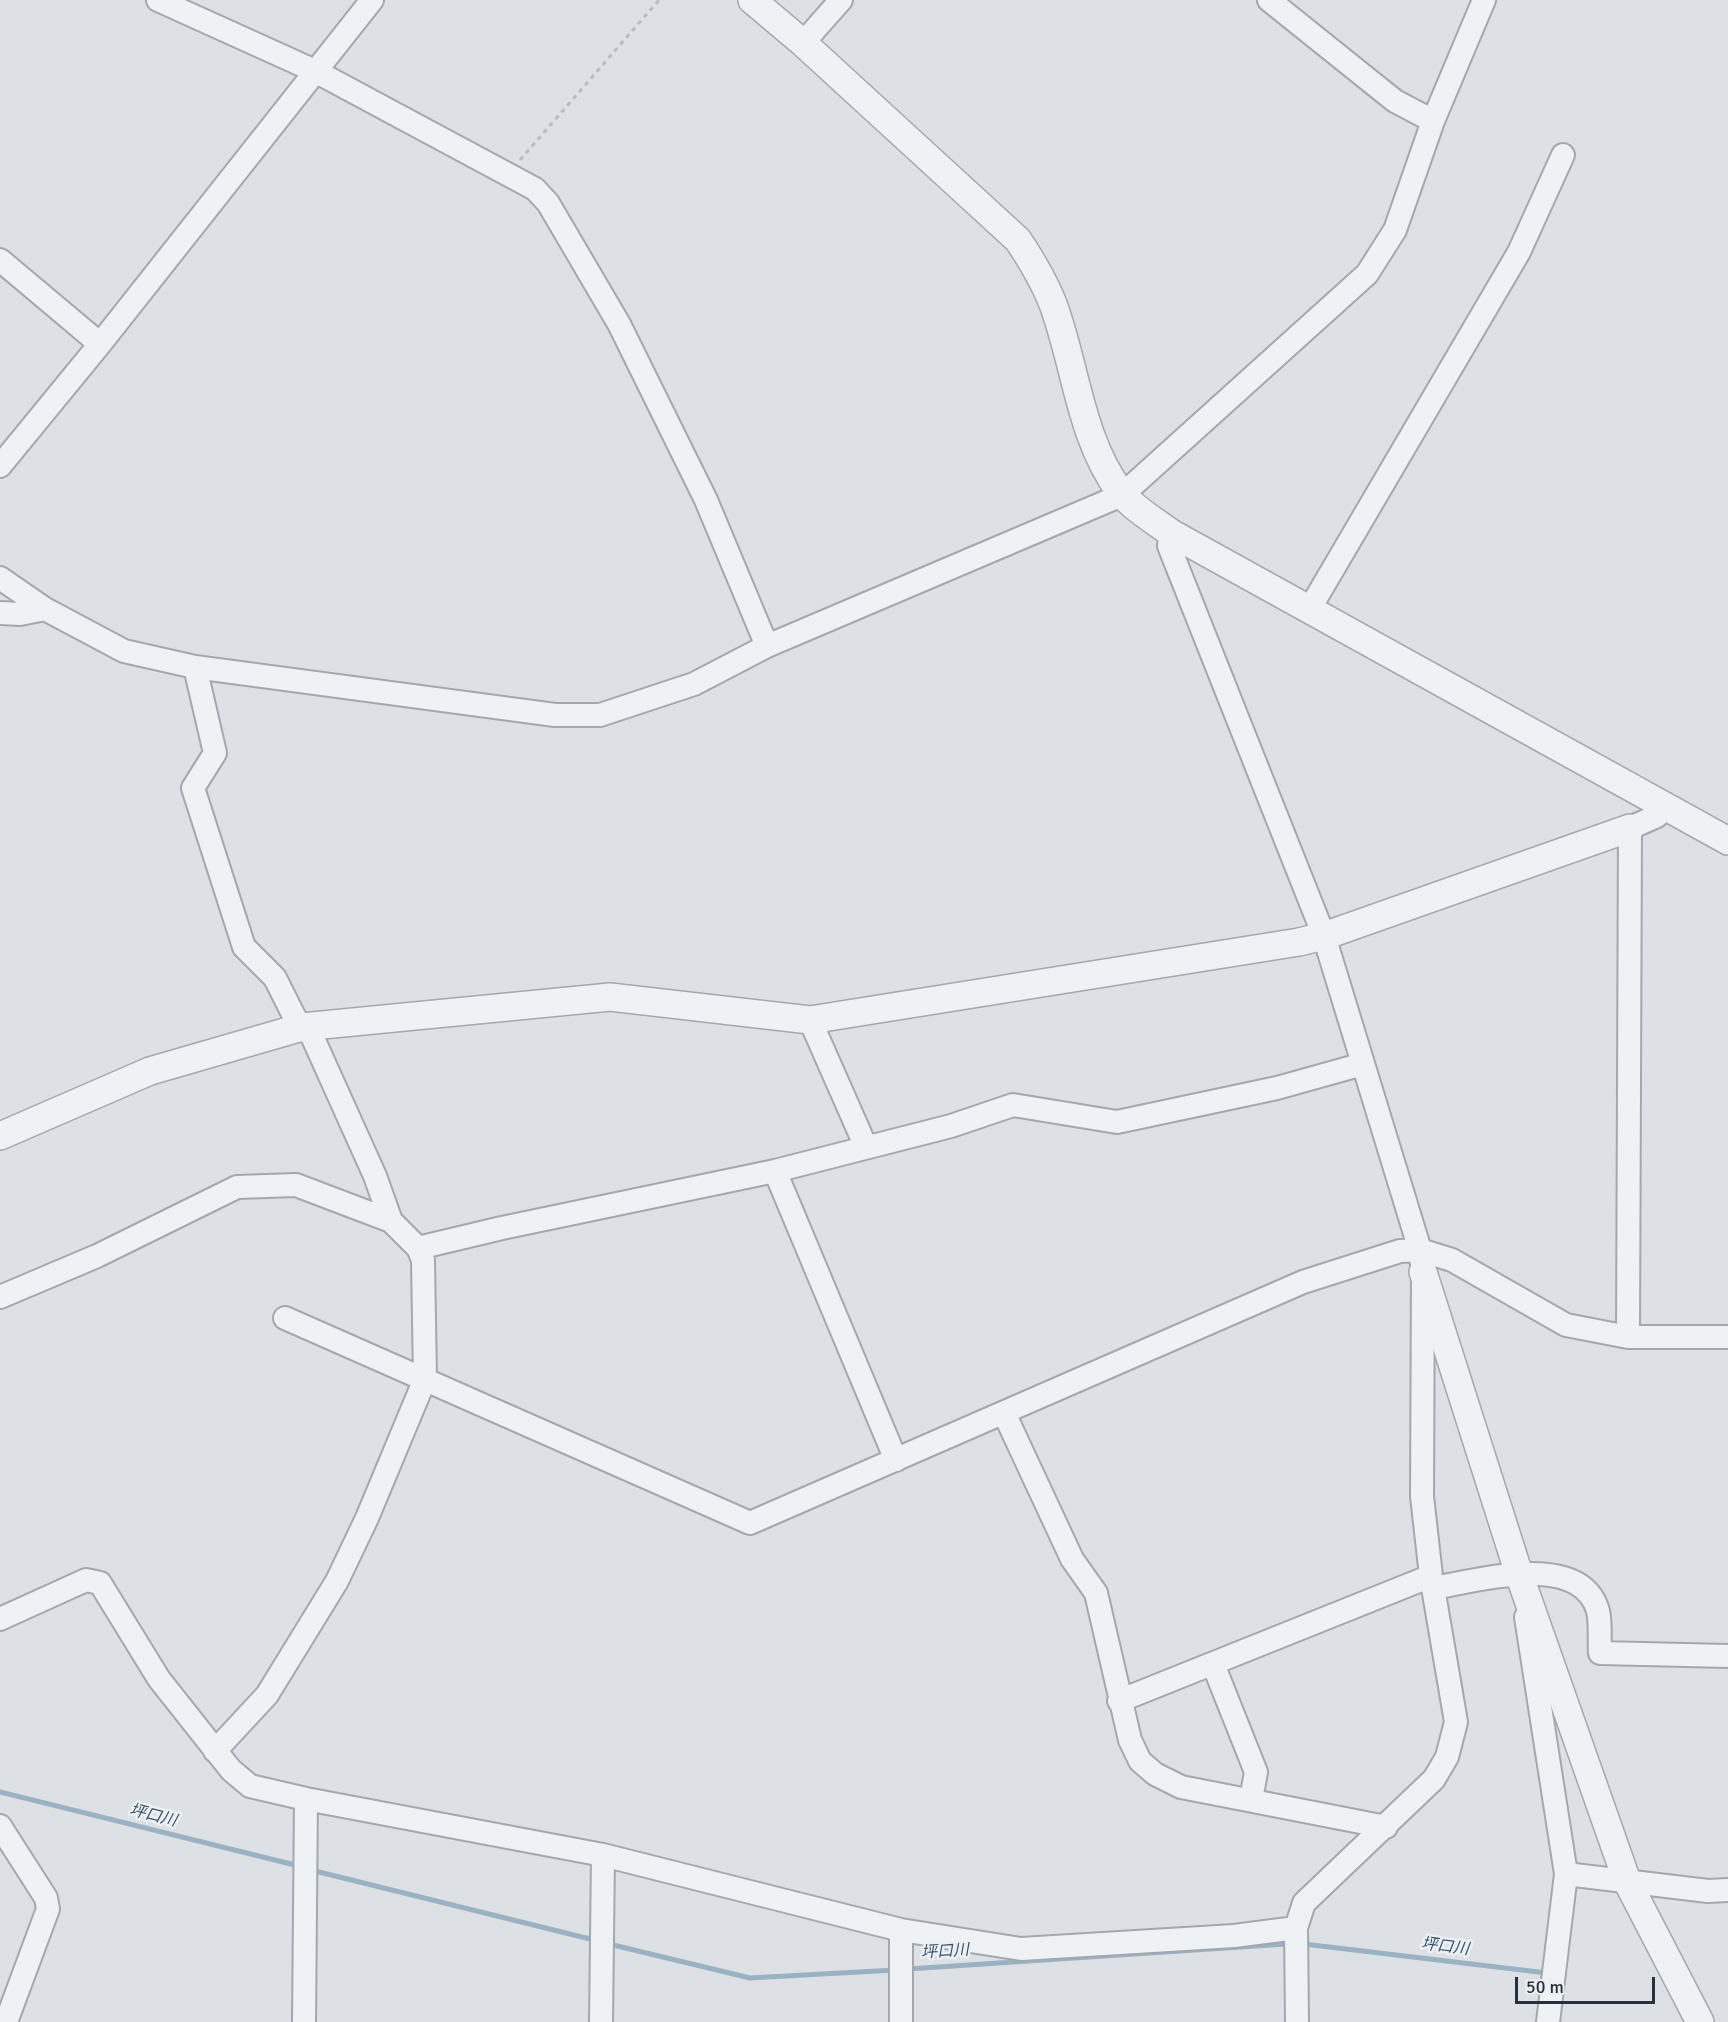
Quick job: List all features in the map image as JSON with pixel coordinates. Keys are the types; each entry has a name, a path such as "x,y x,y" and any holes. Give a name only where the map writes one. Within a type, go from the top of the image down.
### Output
{"street":[{"path":"158,0 315,71 508,172 535,189 548,203 620,324 706,500 767,646"},
{"path":"0,466 100,344 372,0"},
{"path":"752,0 803,43 1018,240 1037,268 1053,305 1090,433 1103,465 1122,495 1171,533 1728,841"},
{"path":"803,43 841,0"},
{"path":"1269,0 1395,100 1433,121"},
{"path":"0,578 45,609 124,651 195,667 555,715 600,715 694,684 767,646 1122,495 1367,273 1395,230 1433,121 1484,0"},
{"path":"1309,610 1519,252 1563,155"},
{"path":"0,260 100,344"},
{"path":"1171,533 1169,546 1204,640 1324,936 1421,1261 1519,1574 1627,1881 1700,2022"},
{"path":"0,613 20,614 45,609"},
{"path":"195,667 215,753 193,788 244,947 275,978 302,1027 312,1036 375,1176 391,1221"},
{"path":"0,1136 150,1071 302,1027 610,997 810,1020 1299,942 1324,936 1630,828 1657,816 1666,806"},
{"path":"1628,1337 1630,828"},
{"path":"810,1020 866,1147"},
{"path":"418,1248 502,1228 775,1171 951,1126 1013,1105 1117,1122 1277,1088 1363,1064"},
{"path":"775,1171 896,1460"},
{"path":"0,1297 97,1256 237,1187 296,1185 391,1221 418,1248 423,1260 425,1379 367,1518 337,1581 267,1695 216,1751"},
{"path":"285,1318 750,1523 1303,1282 1400,1251 1421,1261 1452,1260 1566,1325 1628,1337 1728,1337"},
{"path":"1297,2022 1296,1928 1304,1903 1434,1779 1447,1757 1456,1722 1432,1582 1422,1496 1421,1261"},
{"path":"1004,1413 1072,1559 1096,1593 1119,1701 1140,1761 1155,1774 1181,1787 1386,1827"},
{"path":"1519,1574 1566,1874 1548,2022"},
{"path":"1119,1701 1432,1582 1519,1574 1555,1574 1584,1586 1598,1611 1600,1653 1728,1656"},
{"path":"0,1619 86,1580 100,1583 159,1679 231,1770 250,1786 306,1799 603,1855 901,1930 1021,1949 1234,1936 1296,1928"},
{"path":"1212,1664 1256,1772 1251,1800"},
{"path":"304,2022 306,1799"},
{"path":"4,1841 46,1898 48,1909 6,2022"},
{"path":"601,2022 603,1855"},
{"path":"1566,1874 1708,1891 1728,1890"},
{"path":"901,1930 901,2022"}],"path":[{"path":"508,172 659,0"}],"waterway":[{"name":"坪口川","path":"0,1792 299,1866"},
{"name":"坪口川","path":"315,1871 594,1940"},
{"name":"坪口川","path":"609,1944 750,1978 895,1970"},
{"name":"坪口川","path":"908,1969 1286,1944"},
{"name":"坪口川","path":"1304,1944 1547,1973"}]}
